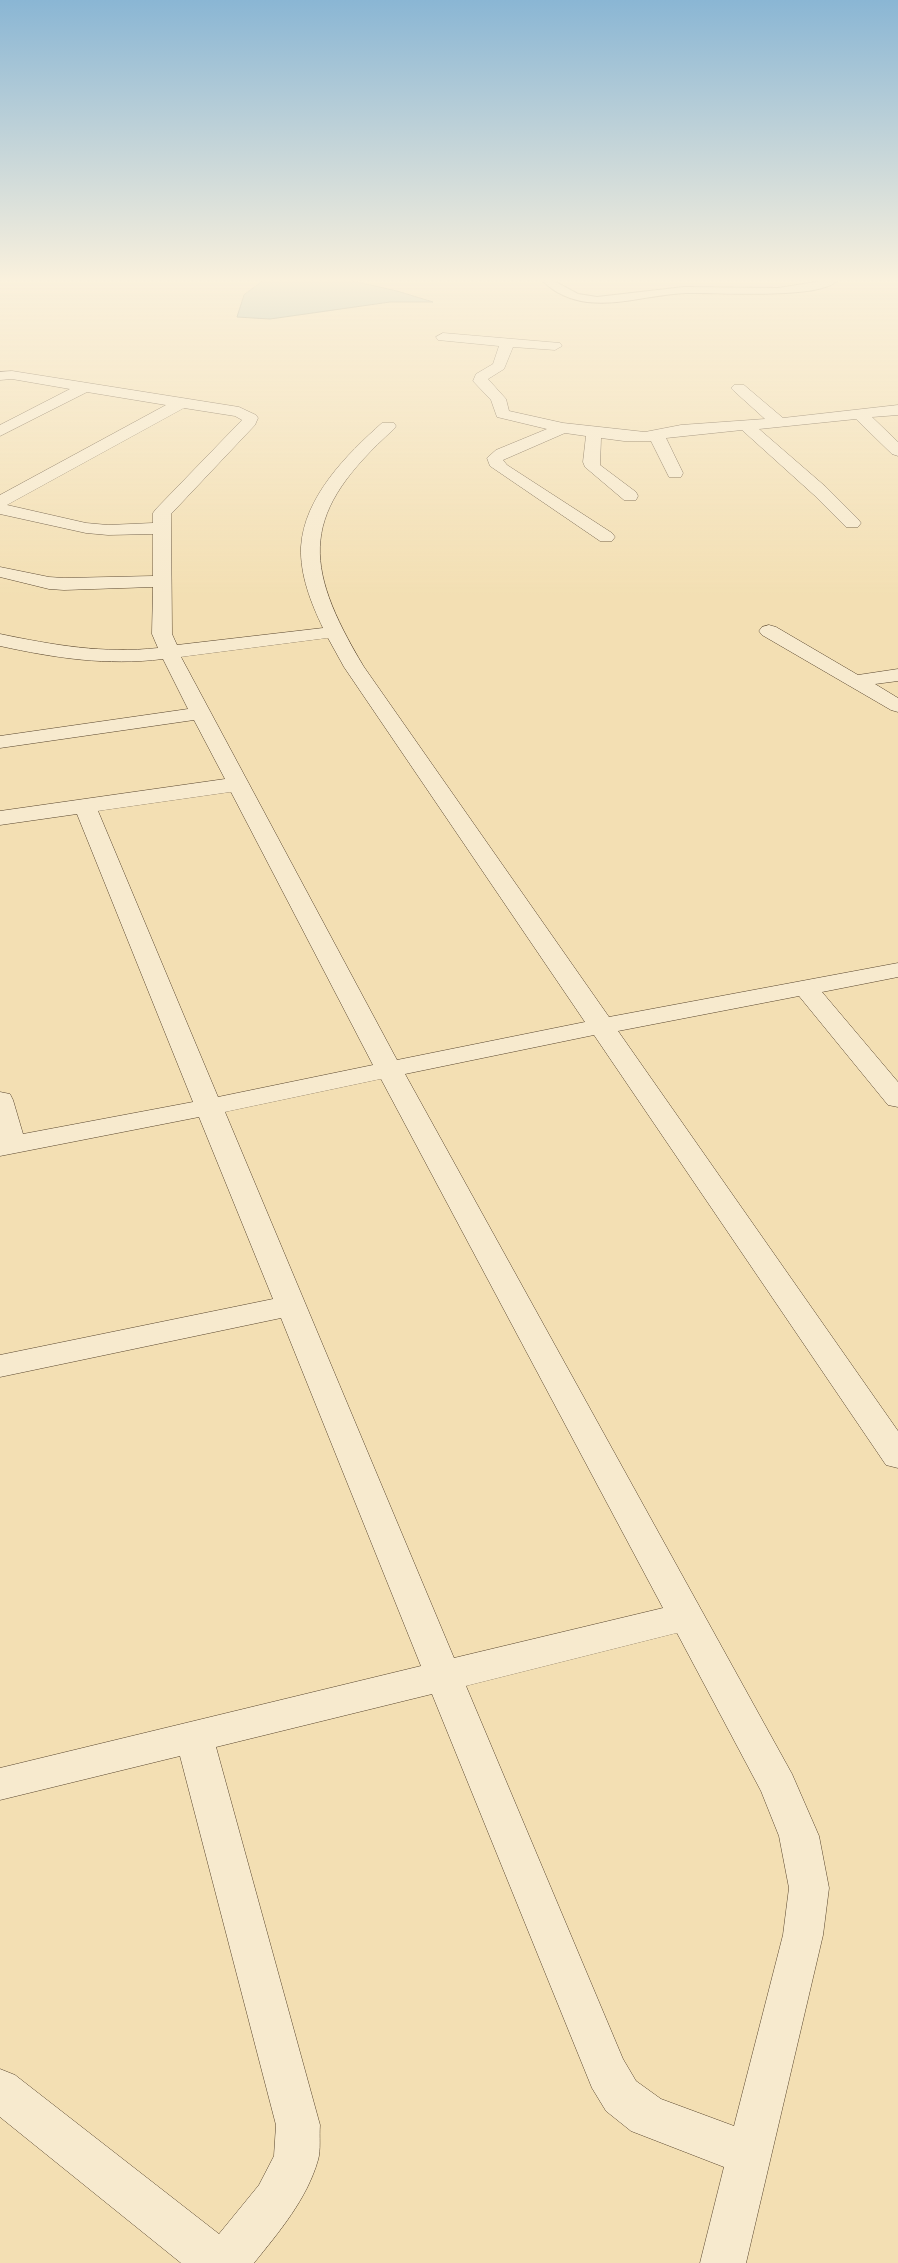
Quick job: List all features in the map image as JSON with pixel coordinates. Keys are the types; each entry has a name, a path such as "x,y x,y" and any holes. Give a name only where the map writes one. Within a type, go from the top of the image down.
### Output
{"street":[{"path":"0,431 85,387 239,412 250,418 162,513 162,634 201,713 389,1070 778,1786 799,1836 809,1888 803,1935 723,2263"},
{"path":"486,387 498,398 502,414 563,428 636,437 680,430 779,423 898,410"},
{"path":"739,388 779,423"},
{"path":"0,502 181,403"},
{"path":"861,415 898,451"},
{"path":"388,426 352,459 317,516 310,548 315,578 324,612 354,667 898,1456"},
{"path":"746,426 820,491 852,523"},
{"path":"563,428 502,453 496,458 496,463 606,536"},
{"path":"594,433 591,462 593,467 630,496"},
{"path":"656,434 675,473"},
{"path":"0,509 86,528 108,530 162,528"},
{"path":"4,576 64,584 162,580"},
{"path":"769,630 898,706"},
{"path":"0,640 56,652 100,656 170,653 334,632"},
{"path":"856,681 898,676"},
{"path":"0,742 201,713"},
{"path":"0,818 239,784"},
{"path":"85,806 607,2073 621,2096 647,2116 750,2154"},
{"path":"0,1100 6,1146 208,1107 602,1026 898,970"},
{"path":"805,988 898,1099"},
{"path":"0,1366 291,1306"},
{"path":"0,1784 686,1617"},
{"path":"194,1737 298,2125 296,2159 275,2201 225,2263"},
{"path":"0,2090 218,2263"}]}
